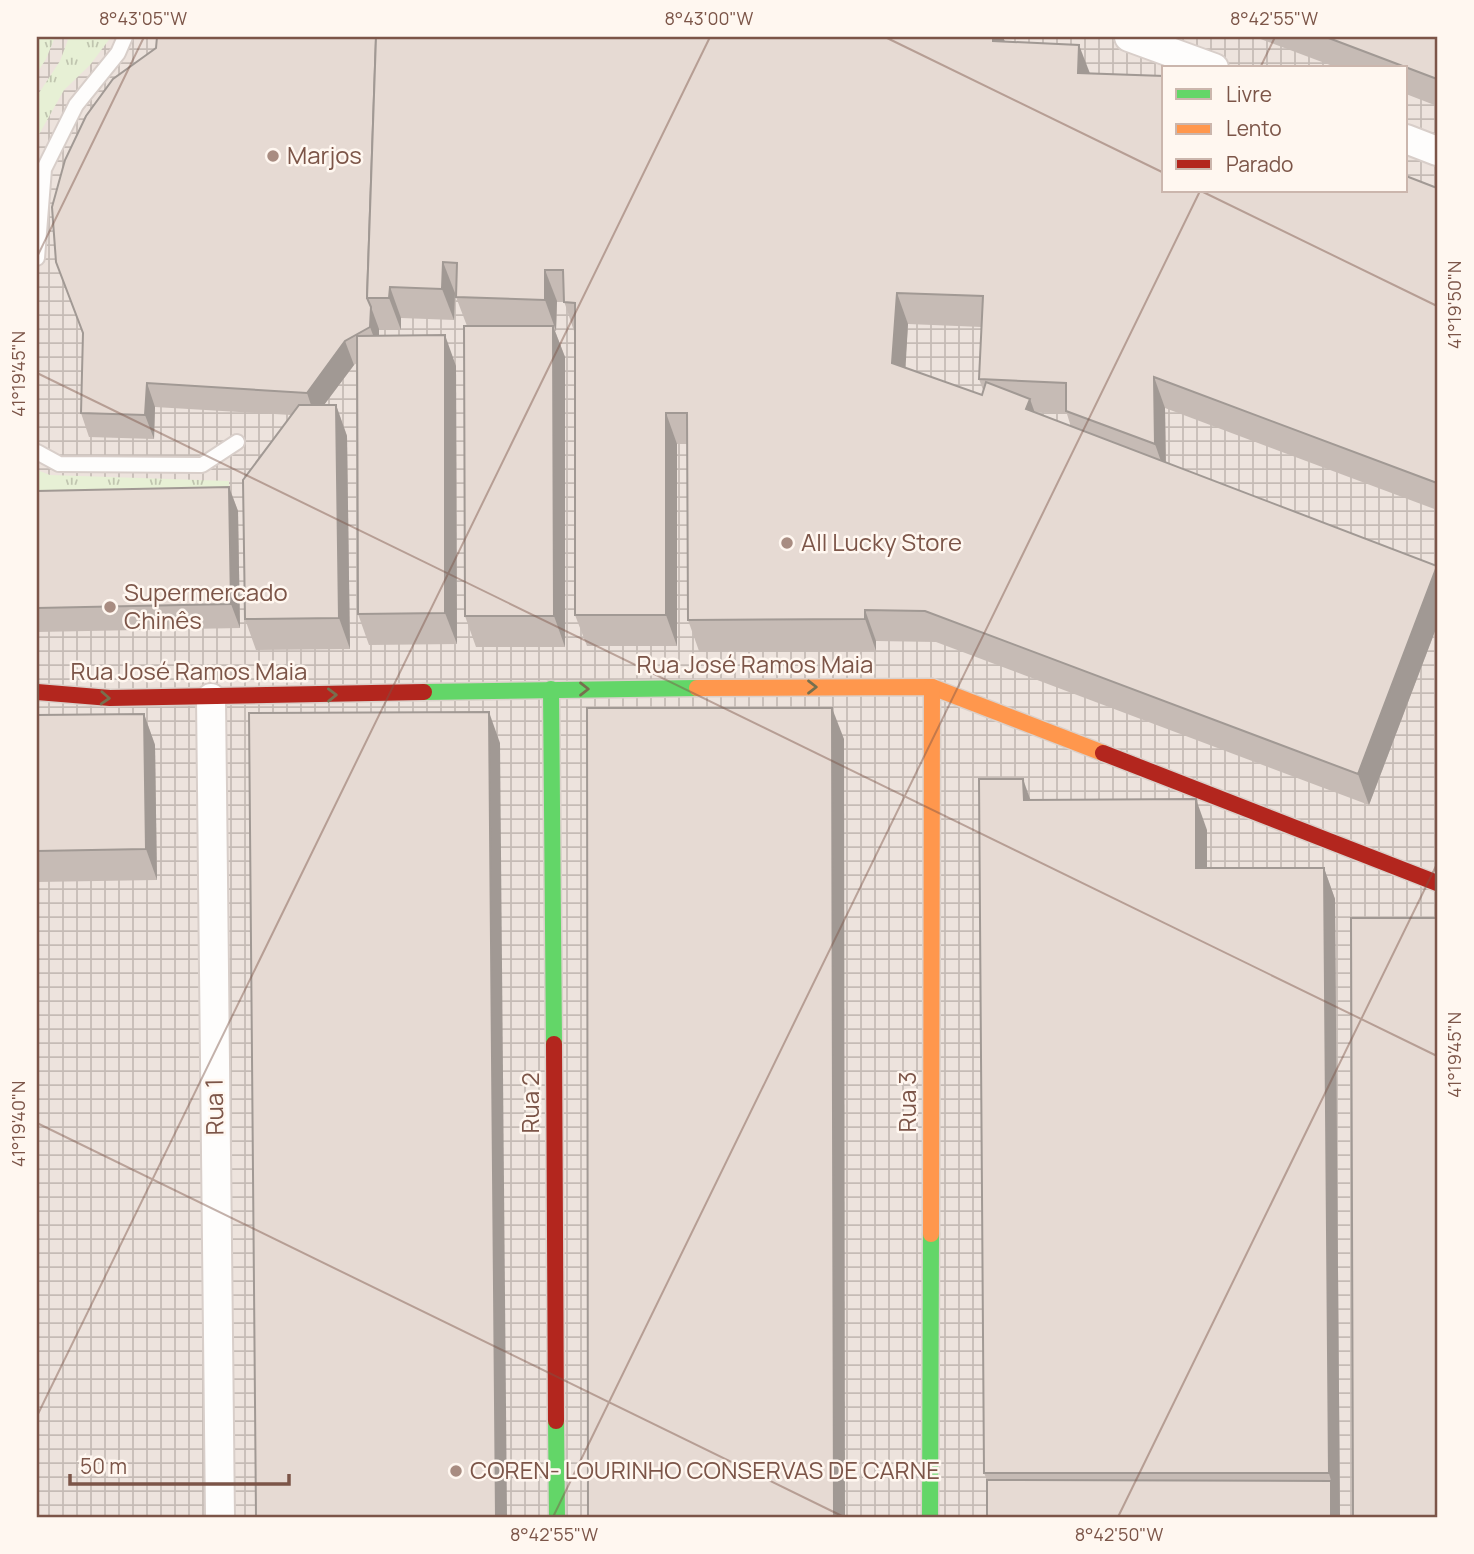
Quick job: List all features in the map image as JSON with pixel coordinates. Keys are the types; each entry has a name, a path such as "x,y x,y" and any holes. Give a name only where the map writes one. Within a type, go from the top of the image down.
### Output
{"street":[{"path":"1129,37 1209,66"},
{"path":"1408,140 1437,151"},
{"name":"Rua José Ramos Maia","path":"37,692 110,698 211,698 551,689 932,687 1437,883"},
{"name":"Rua 3","path":"930,1517 932,687"},
{"name":"Rua 2","path":"551,689 556,1517"},
{"name":"Rua 1","path":"211,698 220,1517"}],"lane":[{"path":"37,258 44,169 76,105 118,52 125,37"},
{"path":"37,452 59,464 202,465 237,442"}],"shaded area":[{"path":"37,37 1437,37 1437,1517 37,1517"}],"green space":[{"path":"37,37 55,37 37,73"},
{"path":"69,37 111,37 90,65 64,90 37,138 37,96 60,61"},
{"path":"37,470 50,475 229,481 229,511 37,515"}],"building":[{"name":"Marjos","path":"157,37 376,37 367,298 371,307 370,327 345,341 307,393 147,383 145,415 81,413 83,333 56,262 52,207 65,160 86,116 113,79 156,48"},
{"path":"376,37 993,37 993,41 1079,45 1078,73 1162,76 1162,192 1408,192 1408,177 1437,188 1437,483 1154,377 1155,444 1066,411 1066,383 979,379 983,296 897,293 892,363 982,395 986,382 1030,399 1026,409 1437,566 1358,774 925,611 865,610 865,619 688,620 687,413 666,413 666,615 575,615 575,303 564,302 563,270 545,270 545,300 456,297 457,263 443,262 442,289 390,287 389,298 367,298"},
{"path":"1326,37 1437,37 1437,79"},
{"path":"464,326 553,326 554,616 465,616"},
{"path":"445,335 445,613 358,614 357,336"},
{"path":"299,405 336,405 339,618 245,619 243,480"},
{"path":"229,487 231,604 37,608 37,491"},
{"path":"587,708 832,708 834,1517 588,1517"},
{"path":"489,712 496,1517 256,1517 249,713"},
{"path":"144,714 146,849 37,851 37,715"},
{"path":"979,779 1023,779 1024,800 1196,799 1196,868 1324,868 1329,1473 984,1473"},
{"path":"1351,918 1437,918 1437,1517 1353,1517"},
{"path":"987,1480 1331,1481 1331,1517 987,1517"}],"traffic: fast":[{"path":"424,692 697,688"},
{"path":"551,689 554,1044"},
{"path":"930,1517 931,1234"},
{"path":"556,1421 557,1517"}],"traffic: slow":[{"path":"697,688 932,687 1103,753"},
{"path":"931,1234 932,687"}],"traffic: jam":[{"path":"37,692 110,698 424,692"},
{"path":"1103,753 1437,883"},
{"path":"554,1044 556,1421"}],"place":[{"name":"Marjos","path":"273,156"},
{"name":"All Lucky Store","path":"787,543"},
{"name":"Supermercado Chinês","path":"110,607"},
{"name":"COREN- LOURINHO CONSERVAS DE CARNE","path":"456,1471"}]}
